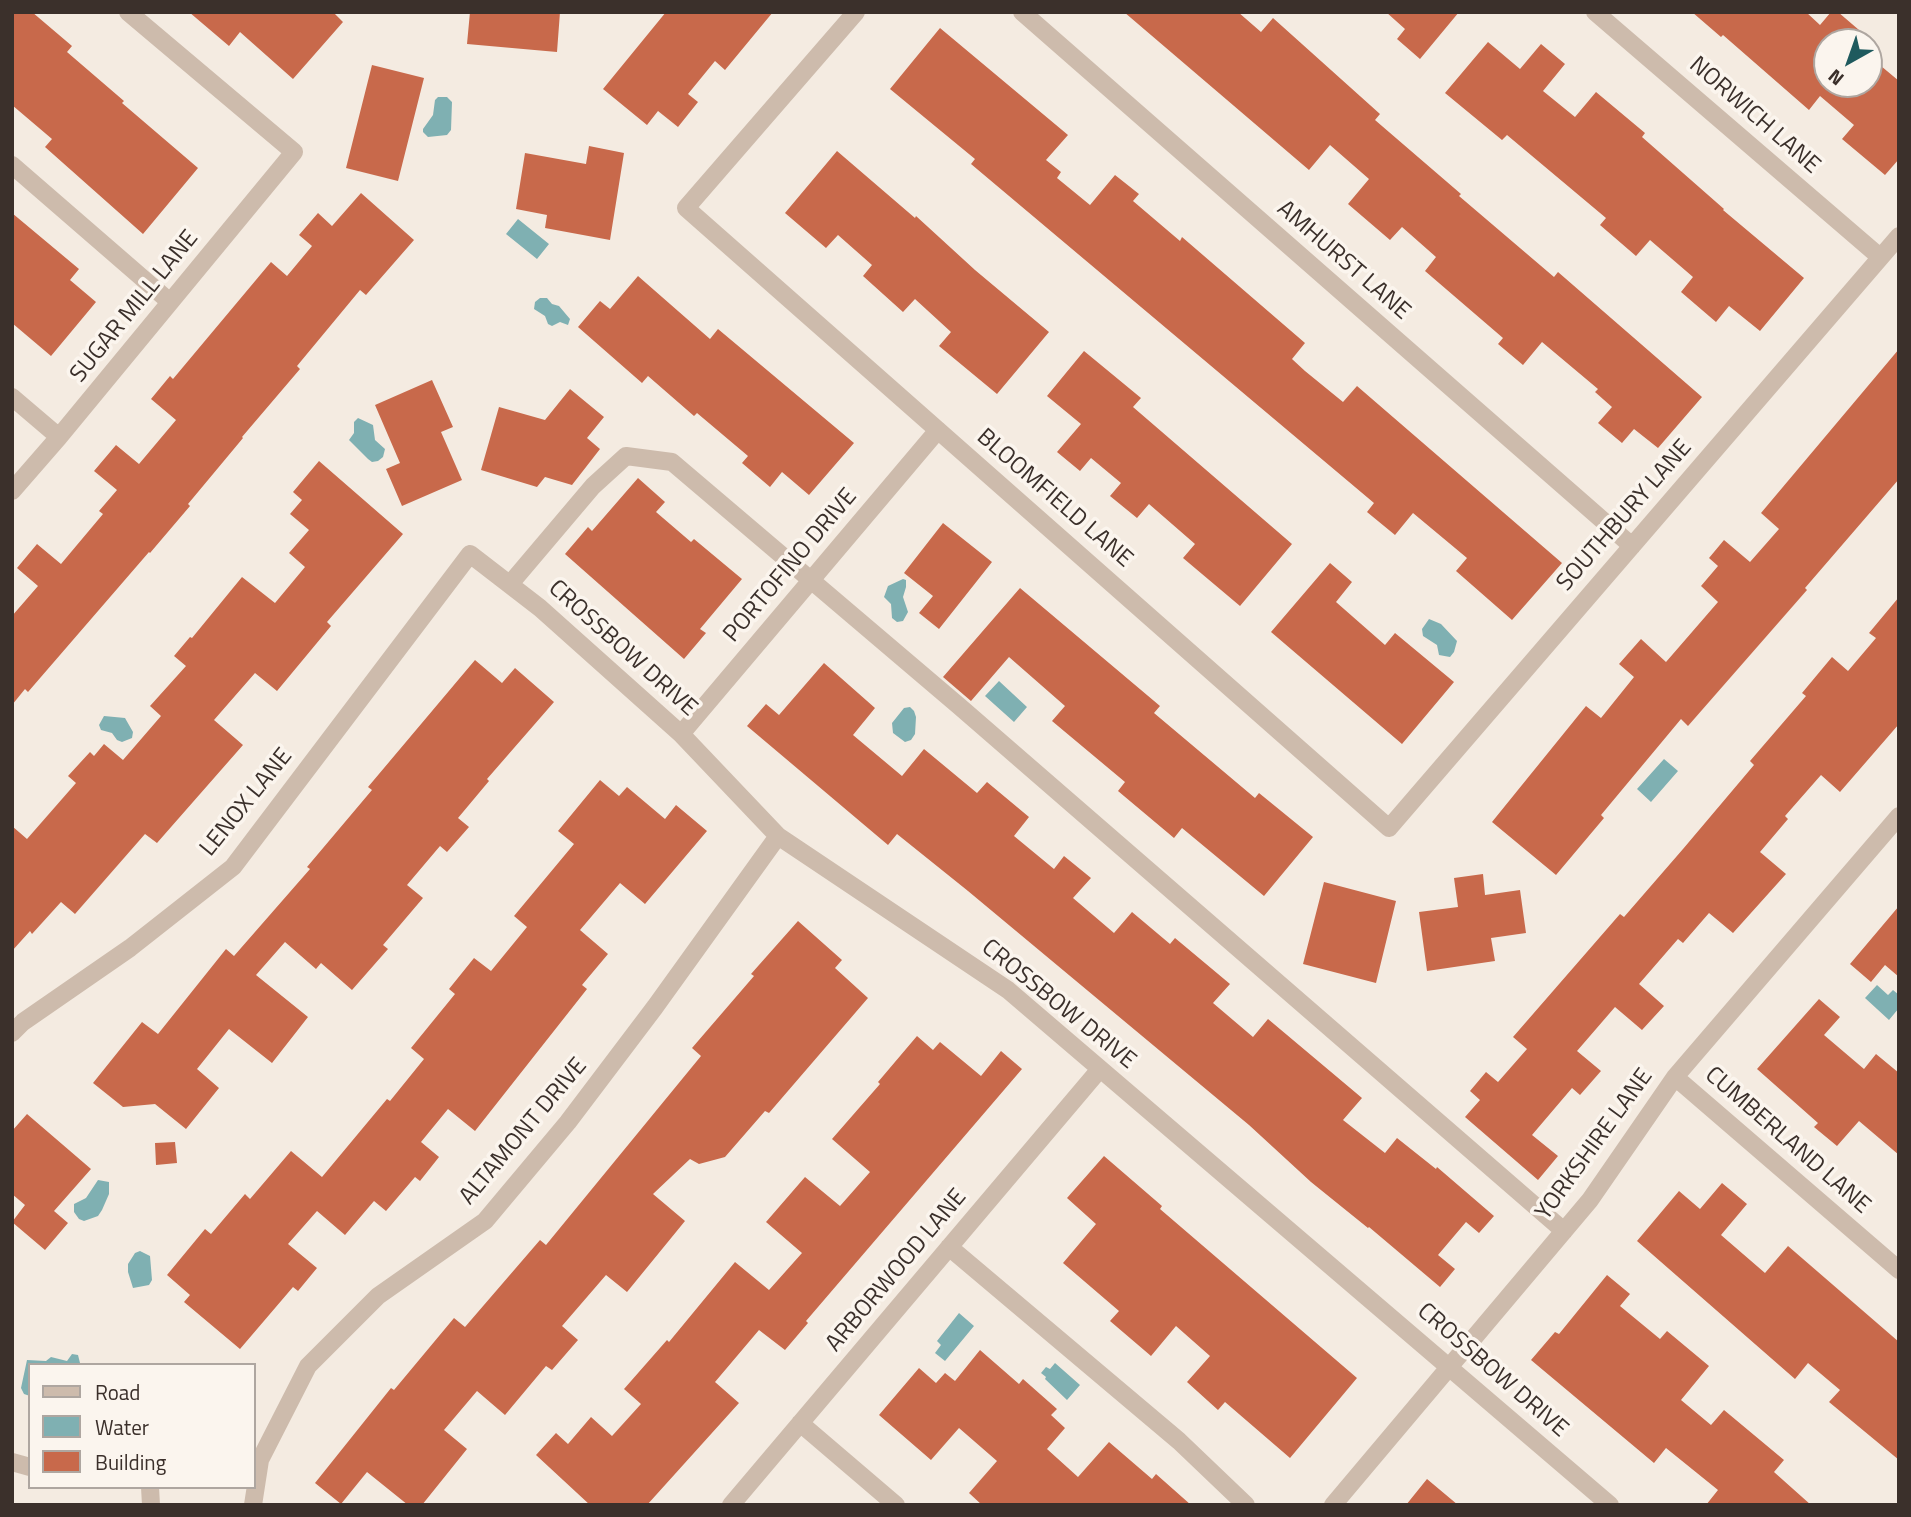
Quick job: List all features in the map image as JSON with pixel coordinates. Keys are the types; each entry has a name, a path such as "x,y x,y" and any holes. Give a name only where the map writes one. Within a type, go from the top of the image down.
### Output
{"street":[{"name":"SUGAR MILL LANE","path":"12,491 293,152 128,12"},
{"name":"BLOOMFIELD LANE","path":"856,12 686,208 1389,828"},
{"name":"AMHURST LANE","path":"1022,12 1632,546"},
{"name":"NORWICH LANE","path":"1595,12 1880,257"},
{"path":"12,165 170,302"},
{"name":"SOUTHBURY LANE","path":"1389,828 1899,236"},
{"path":"12,397 59,437"},
{"name":"PORTOFINO DRIVE","path":"681,734 939,430"},
{"path":"510,584 593,486 626,456 672,462 1012,751 1564,1231"},
{"name":"CROSSBOW DRIVE","path":"470,554 540,608 681,734 778,836 1008,990 1610,1505"},
{"name":"LENOX LANE","path":"12,1033 23,1022 130,948 233,867 470,554"},
{"name":"YORKSHIRE LANE","path":"1333,1505 1590,1200 1675,1077 1899,816"},
{"name":"ALTAMONT DRIVE","path":"256,1486 260,1460 308,1366 378,1296 485,1221 568,1122 778,836"},
{"name":"ARBORWOOD LANE","path":"731,1505 1100,1069"},
{"name":"CUMBERLAND LANE","path":"1675,1077 1899,1270"},
{"path":"949,1247 1179,1441 1246,1505"},
{"path":"800,1423 896,1505"}],"water":[{"path":"438,97 447,97 452,102 451,130 447,135 428,137 423,129 433,115"},
{"path":"518,219 549,244 537,259 506,234"},
{"path":"540,298 547,298 552,304 559,306 570,319 568,325 560,322 552,326 548,324 545,316 534,309 535,302"},
{"path":"358,418 373,425 375,440 385,449 383,457 378,461 372,462 349,440 354,433 354,422"},
{"path":"906,580 903,597 908,612 903,621 897,622 892,618 891,604 884,597 888,586"},
{"path":"1429,619 1441,624 1457,641 1450,657 1439,655 1437,645 1423,636 1422,629"},
{"path":"999,681 1027,707 1014,722 985,696"},
{"path":"910,707 916,717 915,734 911,740 905,742 893,733 892,723 904,708"},
{"path":"104,716 125,718 133,732 132,738 122,742 112,733 101,730 99,725"},
{"path":"1664,759 1678,771 1651,802 1637,789"},
{"path":"1877,985 1888,995 1893,990 1899,995 1899,1008 1889,1020 1865,998"},
{"path":"98,1180 109,1182 109,1194 102,1210 98,1216 84,1221 79,1219 74,1212 74,1204 86,1198"},
{"path":"140,1251 150,1256 152,1280 149,1285 133,1288 128,1264 135,1253"},
{"path":"959,1313 974,1326 945,1361 935,1353 941,1345 937,1341"},
{"path":"72,1354 78,1355 80,1363 28,1363 28,1395 24,1394 21,1388 27,1360 46,1361 51,1357 67,1361"},
{"path":"1055,1363 1080,1385 1067,1400 1041,1373"}],"building":[{"path":"12,12 32,12 72,46 67,52 198,168 143,234 45,147 52,139 12,105"},
{"path":"189,12 333,12 343,22 293,79 240,32 229,46"},
{"path":"470,12 560,12 557,52 467,44"},
{"path":"666,12 773,12 725,70 715,61 688,94 698,102 678,127 658,111 647,125 603,89"},
{"path":"1124,12 1238,12 1261,32 1273,18 1380,114 1375,120 1461,194 1459,196 1554,277 1558,272 1702,397 1658,448 1634,429 1622,443 1598,423 1612,407 1595,392 1598,389 1542,342 1523,365 1498,344 1503,338 1425,271 1436,257 1402,227 1390,240 1348,204 1369,179 1330,145 1309,170"},
{"path":"1386,12 1459,12 1420,59 1397,39 1405,29"},
{"path":"1692,12 1806,12 1820,25 1831,12 1838,12 1857,28 1813,28 1813,98 1818,98 1809,110 1723,35 1721,37"},
{"path":"940,28 1068,135 1046,160 1061,172 1057,178 1090,205 1115,175 1139,194 1133,201 1180,241 1182,237 1305,343 1292,359 1305,371 1343,402 1357,386 1562,563 1512,620 1456,571 1467,558 1413,513 1395,535 1367,512 1374,503 971,164 975,159 890,89"},
{"path":"1488,42 1520,69 1541,44 1565,64 1543,91 1575,117 1596,92 1645,133 1642,137 1723,210 1804,278 1760,331 1729,306 1716,322 1681,292 1693,277 1650,240 1636,256 1600,225 1606,218 1507,135 1502,140 1445,93"},
{"path":"372,65 424,78 398,181 346,168"},
{"path":"1883,68 1899,81 1899,159 1885,175 1842,139 1854,125 1822,98 1883,98"},
{"path":"589,146 624,153 610,240 545,228 547,215 516,209 525,153 586,164"},
{"path":"837,151 1049,332 997,394 939,346 951,332 915,299 903,312 863,276 872,265 838,235 826,248 785,213"},
{"path":"361,193 414,240 366,295 360,290 297,366 300,369 188,504 190,506 28,692 25,689 12,705 12,616 38,586 17,568 37,544 61,564 103,514 99,511 117,490 94,471 116,445 139,464 176,420 151,399 170,376 173,379 271,262 287,276 312,246 299,235 318,213 332,226"},
{"path":"12,213 79,269 70,280 96,302 51,356 12,323"},
{"path":"638,276 710,339 718,329 854,443 809,495 782,472 770,487 742,463 748,456 697,413 694,416 648,376 642,383 578,327 600,301 610,309"},
{"path":"1899,349 1899,479 1805,588 1807,590 1688,726 1681,719 1601,815 1604,818 1556,875 1492,822 1586,706 1601,718 1634,677 1619,664 1641,639 1666,662 1718,602 1701,586 1718,566 1709,558 1724,540 1750,562 1779,529 1761,513"},
{"path":"1084,351 1141,398 1133,407 1292,544 1240,606 1183,558 1195,544 1149,504 1137,518 1110,496 1121,483 1091,458 1080,471 1057,452 1081,424 1047,396"},
{"path":"432,380 453,427 441,432 462,480 402,506 386,469 400,463 375,405"},
{"path":"570,389 604,417 587,438 600,449 572,485 545,477 537,487 481,470 499,407 545,420"},
{"path":"319,461 403,534 327,622 331,626 277,691 255,673 214,720 243,745 157,843 145,834 75,914 61,902 32,934 30,931 12,951 12,826 27,839 76,783 68,776 90,752 94,756 104,744 123,760 161,716 150,706 186,666 174,656 242,577 275,603 305,567 289,553 309,530 290,514 302,500 293,492"},
{"path":"638,478 665,502 656,512 691,542 694,539 742,579 700,629 706,633 684,659 565,554 588,527 592,531"},
{"path":"943,523 992,562 939,629 919,613 933,596 904,573"},
{"path":"1330,563 1352,582 1336,602 1385,645 1395,633 1454,682 1402,744 1271,632"},
{"path":"1020,588 1160,706 1154,713 1255,798 1259,793 1313,837 1264,896 1182,828 1174,838 1118,791 1125,782 1052,721 1065,706 1009,657 971,701 943,677"},
{"path":"1899,597 1899,724 1840,792 1821,775 1785,816 1788,819 1760,852 1786,874 1733,933 1709,913 1683,943 1678,939 1639,984 1664,1006 1642,1030 1615,1007 1577,1051 1601,1071 1580,1095 1572,1088 1532,1135 1558,1156 1538,1180 1465,1117 1480,1100 1470,1091 1486,1072 1498,1082 1527,1049 1513,1037 1620,914 1624,917 1754,765 1750,761 1806,696 1802,693 1832,657 1848,671 1876,638 1869,633"},
{"path":"475,660 502,683 515,668 554,702 487,779 489,781 458,818 469,827 447,852 440,846 407,885 423,898 383,945 388,949 352,990 321,963 316,969 285,942 256,975 308,1017 272,1063 229,1029 197,1069 219,1088 186,1129 155,1104 123,1107 93,1083 142,1022 158,1034 226,949 234,956 310,869 307,867 372,790 368,787"},
{"path":"824,663 875,708 853,735 902,776 924,749 977,793 987,782 1029,817 1014,836 1054,869 1064,856 1091,878 1073,898 1114,933 1132,912 1170,944 1175,938 1230,984 1213,1003 1253,1037 1268,1019 1362,1098 1343,1120 1385,1153 1397,1138 1436,1169 1437,1167 1494,1216 1479,1233 1466,1222 1438,1255 1455,1269 1440,1287 1311,1182 1249,1125 968,891 897,834 888,845 747,726 766,704 779,715"},
{"path":"600,780 619,796 627,787 665,819 676,805 707,831 645,904 620,883 580,930 608,954 582,985 587,989 475,1131 448,1109 421,1142 439,1157 420,1181 415,1177 386,1211 374,1201 345,1235 317,1211 288,1244 317,1268 298,1291 293,1287 240,1349 184,1302 190,1295 167,1275 205,1229 211,1234 245,1194 250,1199 291,1151 322,1177 387,1099 390,1101 424,1059 411,1048 455,994 449,989 474,958 491,971 527,927 514,916 574,844 558,831"},
{"path":"1483,874 1485,895 1520,890 1526,933 1491,938 1495,961 1427,971 1419,912 1458,907 1454,878"},
{"path":"1324,882 1396,901 1376,983 1303,964"},
{"path":"1899,906 1899,977 1885,965 1871,982 1850,964"},
{"path":"798,921 842,960 835,968 868,998 769,1113 765,1111 725,1157 699,1164 690,1159 653,1194 685,1221 627,1292 606,1275 562,1326 578,1340 552,1370 546,1366 505,1415 477,1391 444,1430 467,1449 422,1505 408,1505 367,1472 341,1504 315,1483 391,1388 394,1390 454,1318 465,1327 540,1240 546,1245 701,1056 692,1048 754,976 751,974"},
{"path":"1819,999 1840,1017 1824,1035 1864,1069 1876,1054 1899,1073 1899,1155 1859,1121 1837,1146 1814,1127 1818,1123 1757,1069"},
{"path":"917,1036 933,1050 940,1042 981,1076 1001,1051 1022,1069 806,1321 808,1323 785,1350 759,1330 715,1382 739,1403 647,1505 590,1505 536,1455 556,1433 568,1444 591,1417 612,1436 641,1404 624,1389 667,1340 669,1342 735,1262 769,1290 802,1253 766,1222 805,1177 840,1206 870,1172 832,1139"},
{"path":"27,1114 91,1169 54,1211 68,1223 45,1250 12,1222 25,1205 12,1194 12,1131"},
{"path":"175,1142 177,1163 156,1165 155,1143"},
{"path":"1104,1156 1162,1206 1160,1209 1357,1378 1290,1458 1225,1402 1218,1410 1187,1382 1210,1356 1176,1326 1151,1356 1110,1321 1119,1311 1063,1263 1096,1224 1067,1198"},
{"path":"1722,1183 1747,1204 1721,1235 1765,1273 1788,1246 1899,1342 1899,1460 1829,1402 1840,1390 1808,1363 1795,1379 1637,1241 1679,1191 1700,1209"},
{"path":"1607,1275 1630,1294 1620,1306 1660,1339 1667,1331 1709,1366 1681,1400 1711,1425 1724,1410 1784,1460 1774,1472 1811,1505 1706,1505 1718,1490 1666,1448 1654,1463 1531,1360 1555,1332 1559,1334"},
{"path":"980,1350 1019,1384 1023,1379 1057,1409 1051,1415 1065,1428 1047,1449 1078,1477 1109,1442 1152,1479 1156,1474 1191,1505 982,1505 969,1493 997,1461 959,1428 931,1460 879,1415 919,1368 936,1383 945,1373 955,1381"},
{"path":"1427,1479 1458,1505 1406,1505"}]}
